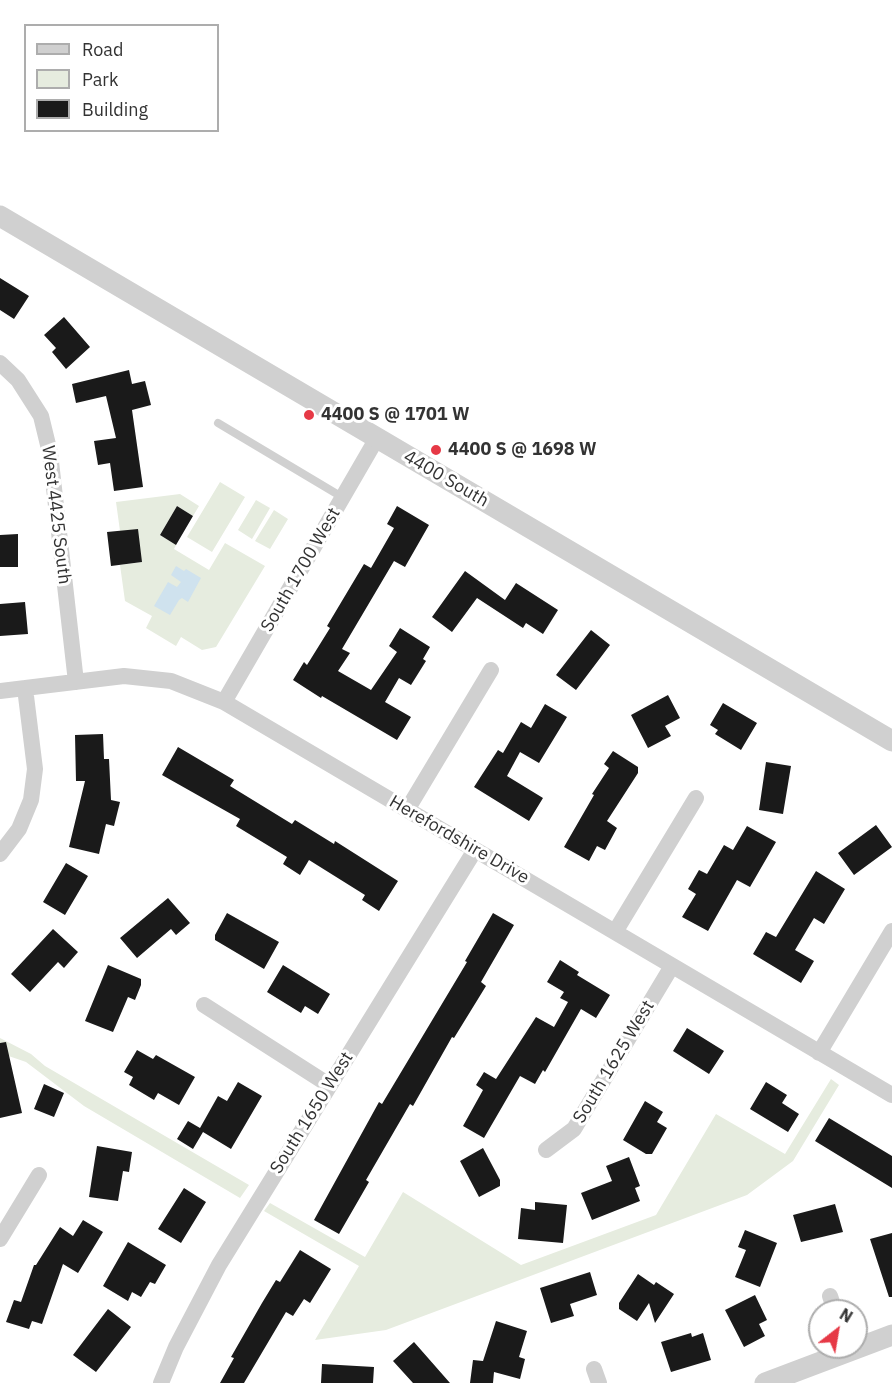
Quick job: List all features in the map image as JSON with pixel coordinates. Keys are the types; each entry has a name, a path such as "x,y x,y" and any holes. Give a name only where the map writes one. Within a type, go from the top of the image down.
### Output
{"street":[{"name":"4400 South","path":"0,216 892,741"},
{"name":"West 4425 South","path":"0,363 18,380 41,416 50,453 76,682"},
{"name":"South 1700 West","path":"224,702 377,438"},
{"path":"407,810 491,670"},
{"name":"Herefordshire Drive","path":"0,691 124,675 171,681 224,702 892,1095"},
{"path":"0,854 19,829 31,801 35,769 25,688"},
{"path":"615,932 696,798"},
{"name":"South 1650 West","path":"161,1383 176,1347 219,1265 475,850"},
{"path":"819,1053 892,931"},
{"name":"South 1625 West","path":"546,1150 574,1129 672,966"},
{"path":"204,1005 329,1085"},
{"path":"0,1239 39,1175"},
{"path":"868,1342 892,1335"},
{"path":"765,1383 823,1359"}],"lane":[{"path":"218,423 342,497"}],"green space":[{"path":"220,482 245,497 212,552 187,537"},
{"path":"180,494 199,506 193,516 177,506 160,535 176,545 174,549 209,570 225,543 265,566 216,647 202,650 181,637 176,646 146,628 152,616 125,601 120,565 142,562 120,531 116,502"},
{"path":"256,500 270,508 252,539 238,530"},
{"path":"274,510 288,519 270,549 255,541"},
{"path":"0,1038 31,1054 45,1066 249,1185 240,1198 84,1106 26,1062 0,1053"},
{"path":"831,1079 839,1085 793,1161 747,1195 386,1330 315,1340 359,1266 264,1211 270,1203 365,1257 403,1192 521,1265 656,1215 716,1114 785,1154"}],"water":[{"path":"176,566 201,578 188,602 182,598 179,600 170,615 154,606 168,582 177,587 181,582 171,575"}],"building":[{"path":"0,278 29,296 14,319 0,310"},
{"path":"64,317 90,347 66,369 52,352 56,348 44,335"},
{"path":"129,370 132,384 145,381 151,405 132,410 143,487 114,491 110,463 98,465 94,441 116,438 106,396 76,403 72,384"},
{"path":"177,506 193,516 176,545 160,535"},
{"path":"397,506 429,525 405,567 394,561 342,649 350,653 338,671 371,690 397,652 389,646 400,628 430,647 423,659 426,661 411,685 399,678 385,702 411,717 397,740 293,680 304,662 307,665 330,628 327,626 364,564 371,568 394,528 387,524"},
{"path":"138,529 142,562 111,566 107,532"},
{"path":"18,534 18,567 0,567 0,535"},
{"path":"465,571 505,600 516,583 558,610 543,634 526,623 523,628 477,598 452,632 432,617"},
{"path":"25,602 28,634 0,636 0,604"},
{"path":"591,630 610,645 576,690 556,675"},
{"path":"668,695 680,718 665,726 671,736 648,748 631,715"},
{"path":"723,703 757,723 741,750 715,734 718,730 710,725"},
{"path":"545,704 567,717 539,763 520,752 507,776 543,798 529,821 474,787 498,750 503,753 521,722 531,728"},
{"path":"103,734 104,759 109,759 111,800 120,802 114,826 106,824 99,854 69,847 85,781 76,781 75,735"},
{"path":"178,747 234,780 230,786 292,824 295,820 334,844 335,841 398,881 379,911 362,900 365,895 309,860 300,875 283,864 287,857 236,826 240,819 162,775"},
{"path":"613,751 638,767 638,773 607,821 617,828 605,850 597,846 589,861 564,847 594,795 592,794 609,768 604,764"},
{"path":"766,762 791,766 783,814 759,810"},
{"path":"876,825 892,847 854,875 838,853"},
{"path":"747,826 776,842 750,887 737,880 708,931 682,917 696,894 688,889 699,870 707,874 724,845 733,850"},
{"path":"66,863 88,876 65,915 43,902"},
{"path":"816,871 845,889 824,924 814,918 795,950 814,961 801,983 753,954 766,932 776,937"},
{"path":"168,898 190,923 176,935 171,929 137,958 120,938"},
{"path":"227,913 279,942 264,969 215,940 215,935"},
{"path":"493,913 514,925 481,982 486,986 454,1038 452,1037 413,1106 410,1104 366,1180 369,1182 339,1234 314,1220 379,1102 382,1104 467,962 465,961"},
{"path":"53,929 78,952 64,968 58,962 30,992 11,974"},
{"path":"560,960 579,972 577,975 610,995 596,1018 581,1009 545,1072 543,1070 535,1084 520,1076 484,1138 463,1126 483,1090 476,1085 484,1072 496,1079 536,1017 554,1027 568,1002 560,998 564,992 547,982"},
{"path":"108,965 141,979 135,1000 128,997 113,1032 85,1021"},
{"path":"283,965 330,994 318,1014 305,1006 301,1013 267,992"},
{"path":"687,1028 724,1051 709,1074 673,1051"},
{"path":"6,1042 22,1113 0,1118 0,1043"},
{"path":"137,1050 153,1059 156,1055 195,1077 179,1105 158,1093 154,1100 129,1085 133,1077 124,1072"},
{"path":"238,1082 262,1096 231,1149 203,1132 193,1149 177,1139 188,1121 200,1128 218,1096 227,1101"},
{"path":"766,1082 787,1095 782,1103 799,1114 788,1132 750,1109"},
{"path":"44,1084 64,1093 54,1117 34,1109"},
{"path":"645,1101 663,1112 657,1122 667,1128 652,1154 646,1154 623,1140"},
{"path":"829,1118 892,1156 892,1188 815,1141"},
{"path":"97,1146 132,1152 129,1172 123,1171 118,1201 89,1197"},
{"path":"483,1148 500,1180 500,1186 479,1197 460,1161"},
{"path":"629,1157 640,1186 635,1188 640,1201 592,1220 581,1193 612,1181 606,1166"},
{"path":"184,1188 206,1202 181,1243 158,1229"},
{"path":"535,1202 567,1205 563,1243 518,1239 521,1208 535,1210"},
{"path":"835,1204 843,1232 801,1242 793,1215"},
{"path":"83,1220 103,1232 78,1273 63,1264 42,1324 32,1321 29,1329 6,1322 14,1300 21,1302 34,1265 60,1227 73,1236"},
{"path":"745,1230 777,1243 760,1287 735,1277 746,1250 738,1247"},
{"path":"892,1233 892,1297 889,1297 870,1239"},
{"path":"128,1242 166,1265 155,1284 150,1282 141,1297 132,1292 128,1301 103,1286"},
{"path":"300,1250 331,1269 310,1303 304,1299 293,1316 286,1312 244,1383 220,1383 234,1358 231,1357 262,1303 276,1280 280,1282"},
{"path":"590,1272 597,1295 570,1304 574,1316 551,1323 540,1288"},
{"path":"638,1274 654,1285 656,1282 674,1294 655,1323 649,1303 637,1321 619,1309 619,1303"},
{"path":"755,1295 767,1320 759,1324 765,1336 744,1347 725,1310"},
{"path":"108,1309 131,1327 96,1372 73,1355"},
{"path":"496,1321 527,1331 519,1357 525,1359 520,1379 494,1372 493,1383 470,1383 473,1360 483,1361"},
{"path":"691,1333 692,1337 703,1333 711,1360 671,1372 661,1342"},
{"path":"414,1342 450,1383 413,1383 393,1361"},
{"path":"322,1364 374,1367 373,1383 321,1383"}],"place":[{"name":"4400 S @ 1701 W","path":"309,415"},
{"name":"4400 S @ 1698 W","path":"436,450"}]}
